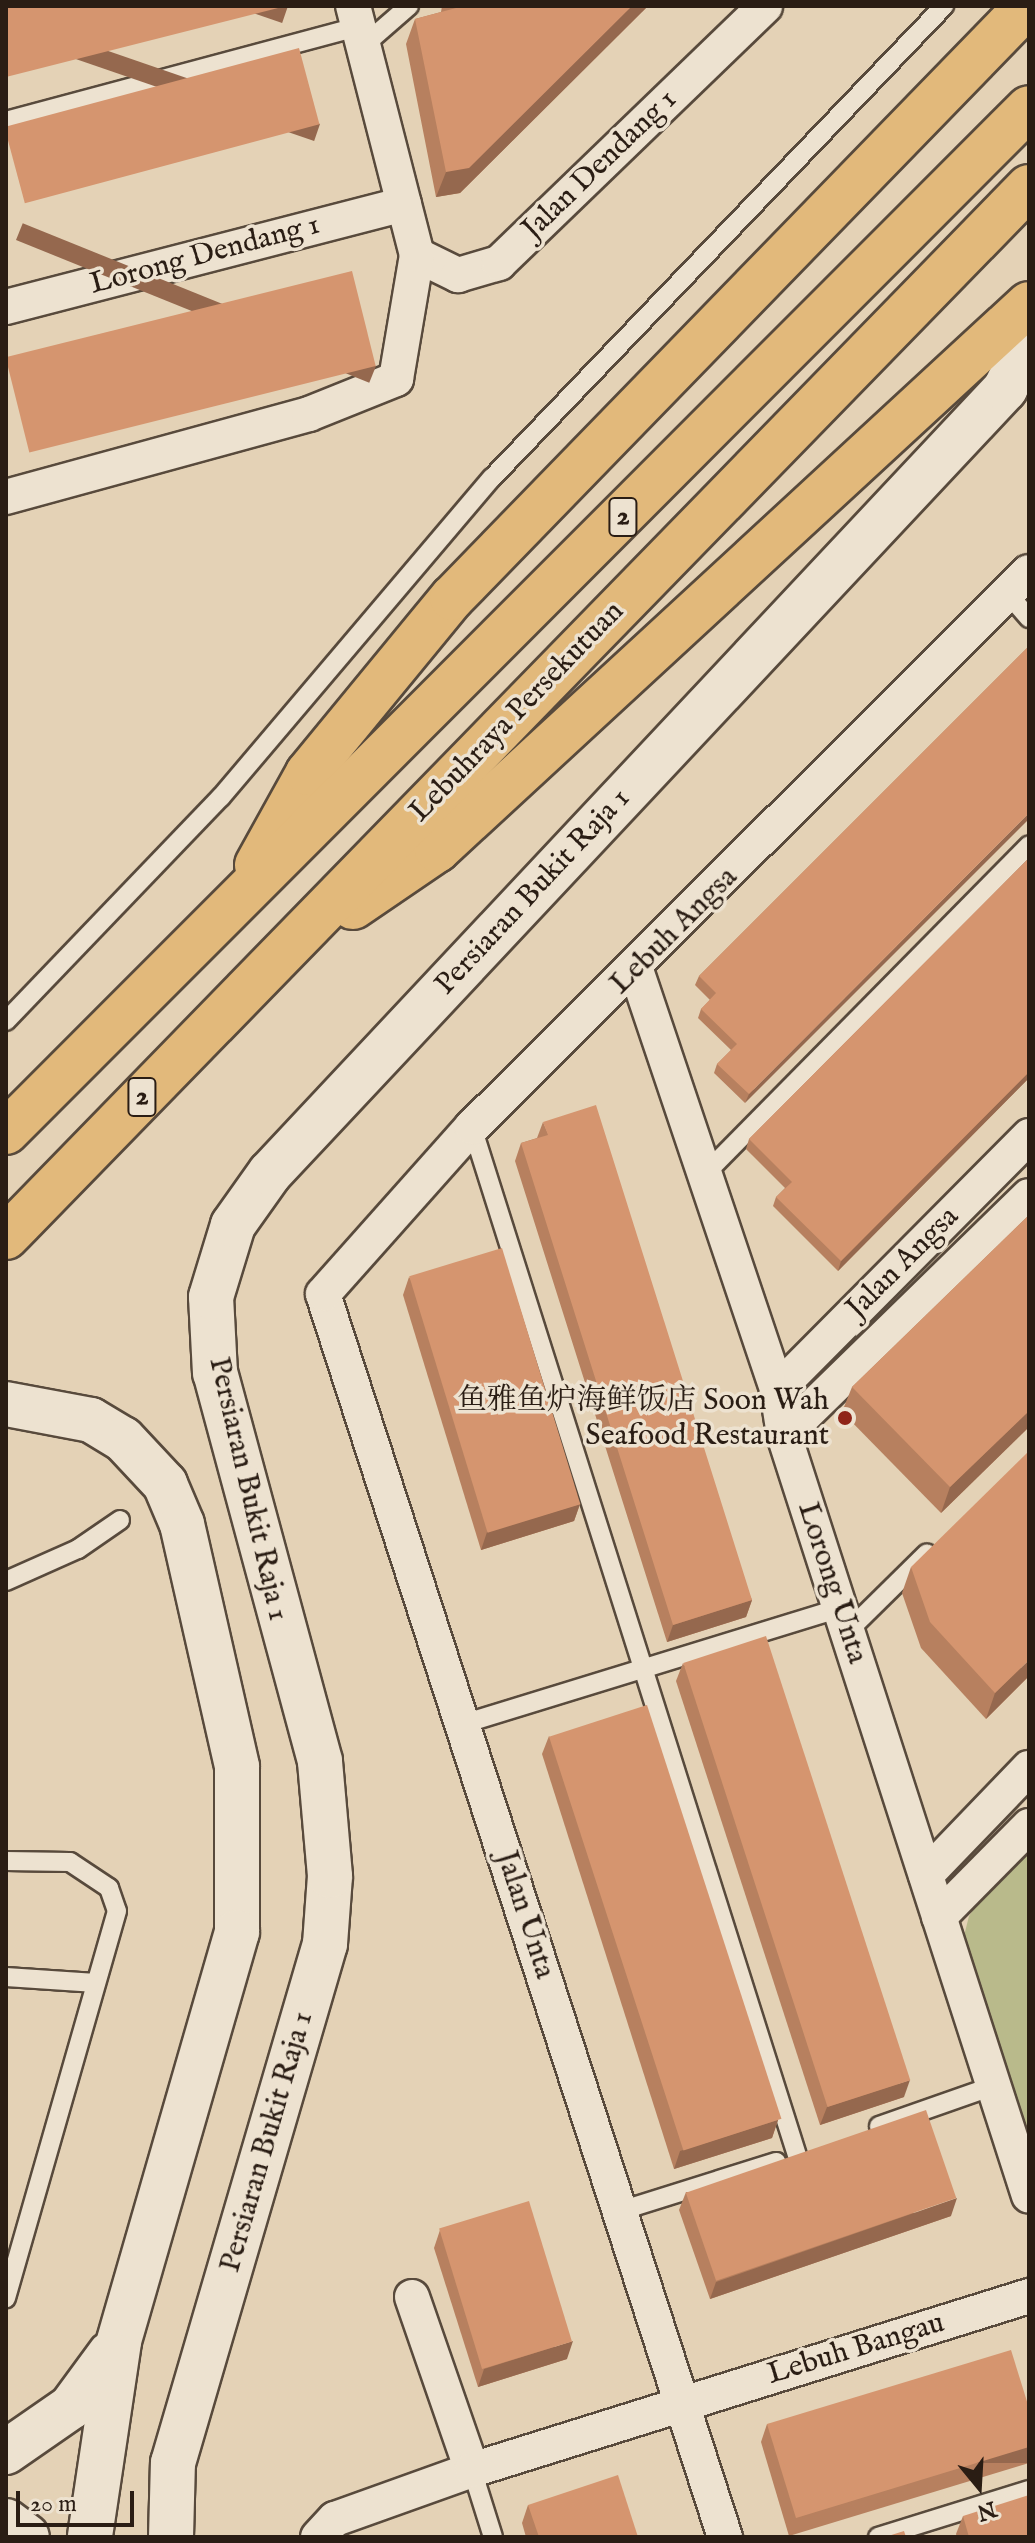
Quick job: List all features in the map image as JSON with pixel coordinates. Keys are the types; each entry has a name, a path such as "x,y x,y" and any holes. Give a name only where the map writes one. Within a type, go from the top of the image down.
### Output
{"highway":[{"path":"229,916 308,773 452,598 1027,6"},
{"name":"Lebuhraya Persekutuan","path":"6,1132 229,916 1024,113"},
{"name":"Lebuhraya Persekutuan","path":"6,1237 1029,187"},
{"path":"278,957 437,850 1029,304"}],"street":[{"name":"Jalan Dendang 1","path":"417,255 458,275 499,263 765,6"},
{"path":"6,497 309,414 396,379 417,255 358,26"},
{"name":"Lorong Dendang 1","path":"6,307 404,204"},
{"name":"Persiaran Bukit Raja 1","path":"171,2537 173,2463 325,1944 330,1876 320,1761 215,1373 211,1297 233,1225 270,1173 1005,389 1029,341"},
{"name":"Lebuh Angsa","path":"323,1294 472,1127 1022,595"},
{"name":"Lorong Unta","path":"636,970 777,1390 784,1435 1029,2196"},
{"name":"Jalan Angsa","path":"777,1390 1029,1136"},
{"path":"784,1435 1029,1196"},
{"name":"Jalan Unta","path":"323,1294 725,2537"},
{"path":"6,1404 91,1420 123,1439 165,1484 189,1552 237,1767 237,1932 119,2342 90,2537"},
{"path":"926,1875 1029,1768"},
{"path":"939,1917 1029,1826"},
{"name":"Lebuh Bangau","path":"318,2537 335,2519 472,2470 1029,2296"},
{"path":"412,2297 472,2470"},
{"path":"6,2452 71,2407 119,2342"},
{"path":"6,2521 27,2537"}],"lane":[{"path":"6,121 358,26 409,6"},
{"path":"6,1021 221,797 492,478 944,6"},
{"path":"704,1175 1029,845"},
{"path":"472,1127 805,2152 620,2211"},
{"path":"6,1581 78,1549 120,1520"},
{"path":"463,1724 649,1667 843,1620 938,1543"},
{"path":"6,1861 70,1862 109,1888 117,1911 6,2298"},
{"path":"6,1977 96,1983"},
{"path":"858,2133 993,2086"},
{"path":"472,2470 493,2537"},
{"path":"878,2537 923,2530 1029,2490"}],"green space":[{"path":"1029,1843 1029,2165 961,1948 969,1916 999,1871"}],"building":[{"path":"6,6 286,6 6,77"},
{"path":"455,6 632,6 469,168 446,172 415,19"},
{"path":"299,48 319,124 25,203 6,127"},
{"path":"352,271 376,366 29,452 6,357"},
{"path":"1029,646 1029,813 749,1094 717,1064 737,1044 701,1009 716,993 699,976"},
{"path":"1029,858 1029,1072 841,1261 776,1197 792,1182 749,1139"},
{"path":"596,1105 752,1600 673,1625 521,1143 548,1135 543,1122"},
{"path":"1029,1215 1029,1411 950,1487 852,1387"},
{"path":"502,1248 580,1504 488,1533 409,1276"},
{"path":"1029,1451 1029,1660 995,1693 930,1622 911,1567"},
{"path":"766,1636 910,2080 828,2107 683,1663"},
{"path":"647,1705 781,2119 683,2151 549,1737"},
{"path":"926,2110 956,2198 716,2281 686,2193"},
{"path":"529,2201 572,2342 482,2369 439,2228"},
{"path":"1011,2350 1029,2408 1029,2447 796,2518 767,2424"},
{"path":"618,2475 638,2537 539,2537 528,2505"},
{"path":"1029,2495 1029,2537 969,2537 963,2516"},
{"path":"904,2531 906,2537 885,2537"}],"place":[{"name":"鱼雅鱼炉海鲜饭店 Soon Wah Seafood Restaurant","path":"845,1418"}]}
